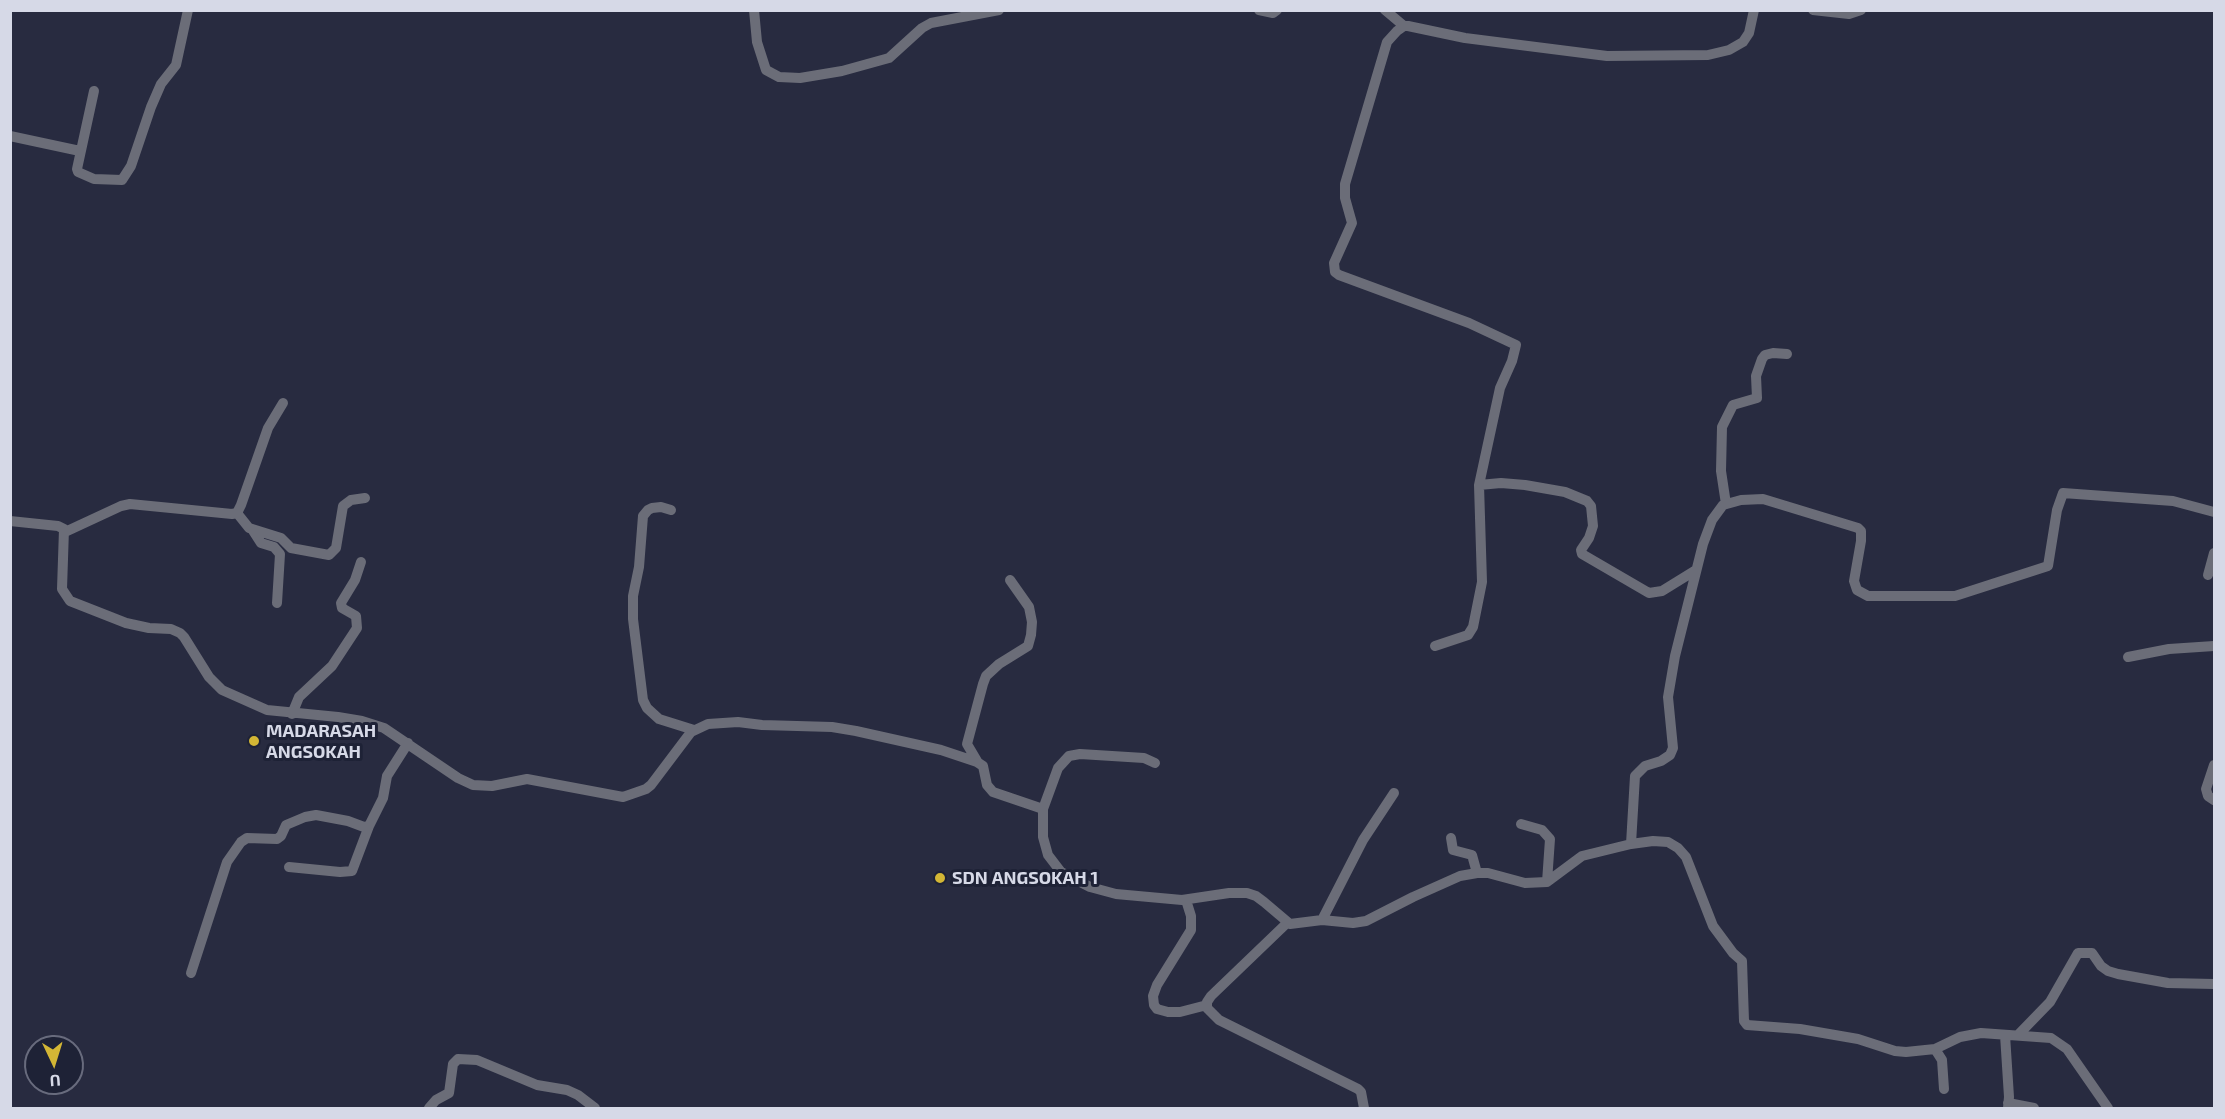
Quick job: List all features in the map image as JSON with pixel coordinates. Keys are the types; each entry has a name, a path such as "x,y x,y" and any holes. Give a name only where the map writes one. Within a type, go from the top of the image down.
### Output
{"street":[{"path":"94,91 77,165 78,172 94,179 122,180 126,176 161,84 176,65 188,10"},
{"path":"754,10 757,42 766,70 780,77 800,78 842,71 889,58 922,28 931,23 999,10"},
{"path":"1259,10 1273,13 1277,10"},
{"path":"1385,10 1404,26 1465,38 1606,56 1708,55 1729,50 1743,42 1749,33 1754,10"},
{"path":"1813,10 1849,14 1860,10"},
{"path":"1404,26 1387,42 1345,183 1345,198 1352,223 1333,267 1339,275 1469,323 1516,345 1512,361 1500,388 1479,485 1482,582 1473,627 1468,635 1435,646"},
{"path":"10,136 80,151"},
{"path":"1726,504 1721,471 1720,434 1722,427 1733,405 1757,398 1756,376 1761,359 1773,353 1787,354"},
{"path":"65,532 130,504 237,513 242,506 268,428 283,404"},
{"path":"1479,485 1501,483 1525,485 1565,492 1587,501 1591,506 1593,526 1581,550 1582,554 1649,593 1662,591 1696,570"},
{"path":"1631,844 1635,776 1645,766 1661,761 1670,755 1673,748 1668,697 1675,656 1708,527 1717,511 1726,504 1741,500 1763,499 1858,528 1861,531 1861,541 1854,581 1857,590 1868,596 1954,596 1985,588 2048,566 2060,497 2061,494 2067,492 2173,501 2214,512"},
{"path":"252,529 281,538 291,548 329,555 336,548 343,506 351,500 365,498"},
{"path":"671,510 661,507 652,508 643,516 639,567 633,596 633,619 643,700 647,708 659,719 694,730"},
{"path":"237,513 261,543 274,547 280,554 277,603"},
{"path":"10,521 58,526 64,529 62,586 63,592 70,601 126,623 180,633 209,677 222,690 256,707 292,714 362,721 384,728 458,778 473,785 497,785 526,779 623,797 646,789 655,781 694,730 708,724 730,722 832,727 918,745 977,761"},
{"path":"2208,575 2214,553"},
{"path":"292,714 305,689 332,666 357,628 356,616 342,608 341,603 355,580 361,562"},
{"path":"1010,580 1029,607 1032,622 1031,635 1028,646 999,664 986,676 967,744 977,761 983,766 987,785 993,792 1043,810"},
{"path":"2128,657 2169,649 2214,646"},
{"path":"289,867 352,871 369,826 383,798 387,776 408,743"},
{"path":"1155,763 1144,758 1080,754 1069,756 1058,768 1043,810 1044,846 1051,860 1061,872 1083,885 1107,893 1186,900 1229,893 1251,894 1273,909 1287,923 1322,920 1353,923 1366,921 1460,876 1488,873 1525,883 1547,882 1575,859 1592,853 1631,844 1653,841 1668,842 1686,857 1713,926 1733,953 1742,961 1744,1021 1747,1025 1800,1029 1858,1039 1895,1051 1916,1052 1935,1049 1968,1034 2051,1038 2067,1049 2108,1108"},
{"path":"2214,765 2206,789 2208,796 2214,800"},
{"path":"1322,920 1363,840 1394,793"},
{"path":"191,973 227,862 244,839 277,839 288,823 302,817 316,815 369,826"},
{"path":"1521,824 1542,830 1550,837 1547,882"},
{"path":"1451,838 1453,850 1472,855 1477,873"},
{"path":"1186,900 1191,916 1191,930 1157,985 1153,996 1154,1005 1157,1010 1168,1012 1207,1005"},
{"path":"1287,923 1211,996 1207,1005 1209,1011 1219,1020 1362,1092 1364,1108"},
{"path":"2018,1035 2050,1002 2078,953 2092,953 2101,966 2118,974 2168,983 2214,984"},
{"path":"2005,1035 2008,1106 2034,1108"},
{"path":"2033,1042 2051,1038"},
{"path":"1935,1049 1942,1060 1944,1089"},
{"path":"429,1108 436,1100 449,1093 453,1064 458,1059 477,1060 537,1085 567,1090 595,1108"}],"place":[{"name":"MADARASAH ANGSOKAH","path":"254,741"},
{"name":"SDN ANGSOKAH 1","path":"940,878"}]}
